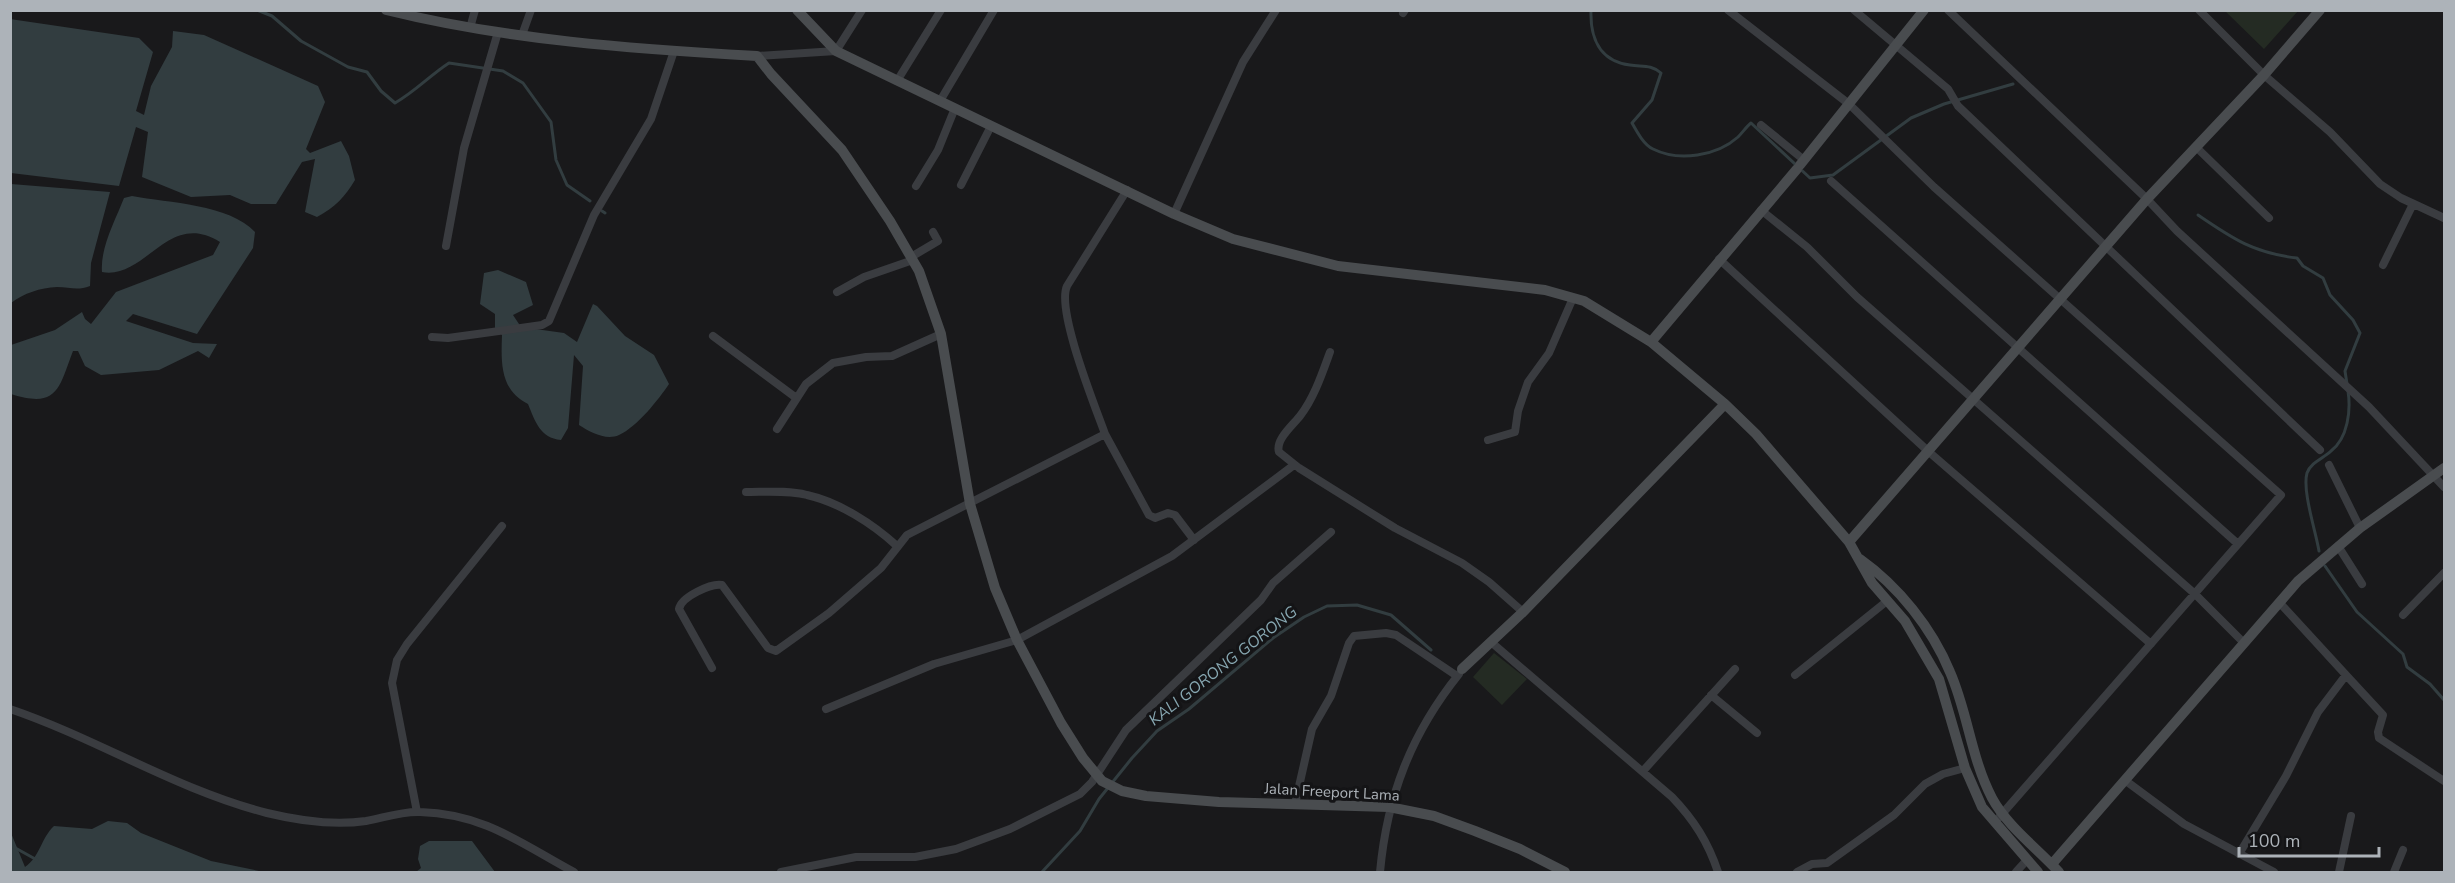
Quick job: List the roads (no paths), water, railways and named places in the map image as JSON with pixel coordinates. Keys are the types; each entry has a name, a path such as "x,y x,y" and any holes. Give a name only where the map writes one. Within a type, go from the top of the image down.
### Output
{"street":[{"path":"386,10 498,32 674,51 757,56 836,51"},
{"path":"470,28 475,10"},
{"path":"522,35 531,10"},
{"path":"797,10 836,51 1174,214 1233,239 1338,266 1545,290 1573,298 1611,316 1650,342 1725,404 1756,434 1849,542 1872,583 1905,621 1939,679 1965,768 1982,807 2038,873"},
{"path":"836,51 862,10"},
{"path":"897,81 941,10"},
{"path":"940,101 994,10"},
{"path":"1174,214 1243,62 1276,10"},
{"path":"1728,10 1850,104 1934,187 2280,495 1995,822"},
{"path":"1854,10 1897,44 1948,90 1958,106 2320,450"},
{"path":"1650,342 1800,165 1924,10"},
{"path":"1948,10 2147,199 2177,231 2350,390 2445,488"},
{"path":"2199,10 2264,75 2330,132 2380,184 2413,204 2445,218"},
{"path":"1849,542 2147,199 2264,75 2320,10"},
{"path":"446,246 464,148 498,32"},
{"path":"432,337 448,338 532,327 542,325 552,316 560,290 594,215 651,119 674,51"},
{"path":"757,56 842,150 912,258 927,292 941,334 970,504 995,588 1017,640 1061,723 1083,758 1099,777"},
{"path":"916,186 938,150 955,108"},
{"path":"1761,124 1800,165"},
{"path":"961,185 991,126"},
{"path":"2196,147 2269,218"},
{"path":"1831,181 2238,544"},
{"path":"1127,190 1067,286 1063,298 1077,354 1105,434 1149,515 1155,518 1168,513 1175,515 1194,540"},
{"path":"2383,265 2413,204"},
{"path":"1761,210 1807,247 1857,297 2194,594 2243,642"},
{"path":"837,292 864,277 912,258 938,241 933,232"},
{"path":"1719,259 1929,452 2151,644"},
{"path":"1488,440 1515,432 1518,411 1528,382 1549,353 1573,298"},
{"path":"777,429 806,384 833,363 866,357 892,356 941,334"},
{"path":"712,336 795,398"},
{"path":"1330,352 1316,390 1278,447 1279,452 1294,465 1395,528 1462,563 1489,582 1523,612"},
{"path":"1380,873 1389,807 1428,715 1459,673 1523,612 1725,404"},
{"path":"712,668 679,609 683,601 714,584 722,585 768,648 772,652 777,651 829,613 881,568 907,535 1105,434"},
{"path":"826,709 934,664 1017,640 1159,564 1294,465"},
{"path":"2329,465 2360,528"},
{"path":"1858,557 1881,574 1915,614 1934,642 1951,672 1981,773 1993,800 2055,868 2243,642 2317,562 2360,528 2445,468"},
{"path":"746,492 806,495 821,500 871,526 897,546"},
{"path":"417,812 392,683 393,672 407,644 502,526"},
{"path":"781,873 856,857 915,857 956,849 1010,829 1080,794 1099,777 1136,720 1261,600 1273,583 1331,532"},
{"path":"2338,546 2362,584"},
{"path":"2403,615 2445,573"},
{"path":"1795,675 1887,601"},
{"path":"2279,602 2383,715 2378,732 2379,738 2445,781"},
{"path":"1295,804 1312,729 1331,696 1349,643 1354,636 1386,633 1396,635 1459,673"},
{"path":"1491,642 1616,753 1643,771 1672,797 1697,826 1711,850 1718,873"},
{"path":"1643,771 1735,669"},
{"path":"2239,854 2286,776 2318,712 2346,675"},
{"path":"1712,695 1758,733"},
{"path":"10,709 121,754 208,795 267,813 309,821 344,824 417,812 463,817 490,826 526,843 574,873"},
{"path":"1797,873 1812,864 1827,863 1894,815 1925,784 1942,774 1965,768"},
{"name":"Jalan Freeport Lama","path":"1099,777 1122,791 1146,796 1219,802 1389,807 1434,816 1520,849 1565,873"},
{"path":"2126,781 2184,824 2274,873"},
{"path":"2339,873 2351,816"},
{"path":"2394,873 2403,850"},
{"path":"2016,873 2026,861"}],"waterway":[{"path":"257,10 272,16 301,41 348,67 367,72 381,91 395,103 449,63 503,71 523,83 551,122 556,160 567,185 590,201"},
{"path":"1591,10 1592,29 1598,46 1604,53 1619,63 1650,67 1661,73 1652,100 1632,123 1647,145 1663,153 1674,155 1697,155 1720,149 1738,137 1751,123 1810,178 1833,175 1911,118 1944,104 2013,84"},
{"path":"2198,215 2244,244 2268,253 2297,258 2303,266 2323,278 2330,295 2353,320 2360,333 2345,371 2347,384"},
{"path":"2319,551 2306,490 2307,473 2311,466 2331,451 2341,439 2347,423 2348,391"},
{"path":"2325,566 2357,612 2403,654 2407,667 2430,684 2444,700"},
{"name":"KALI GORONG GORONG","path":"1042,872 1080,831 1099,799 1157,731 1189,709 1273,638 1304,617 1327,606 1357,605 1391,615 1431,650"},
{"path":"10,845 37,860"}]}
